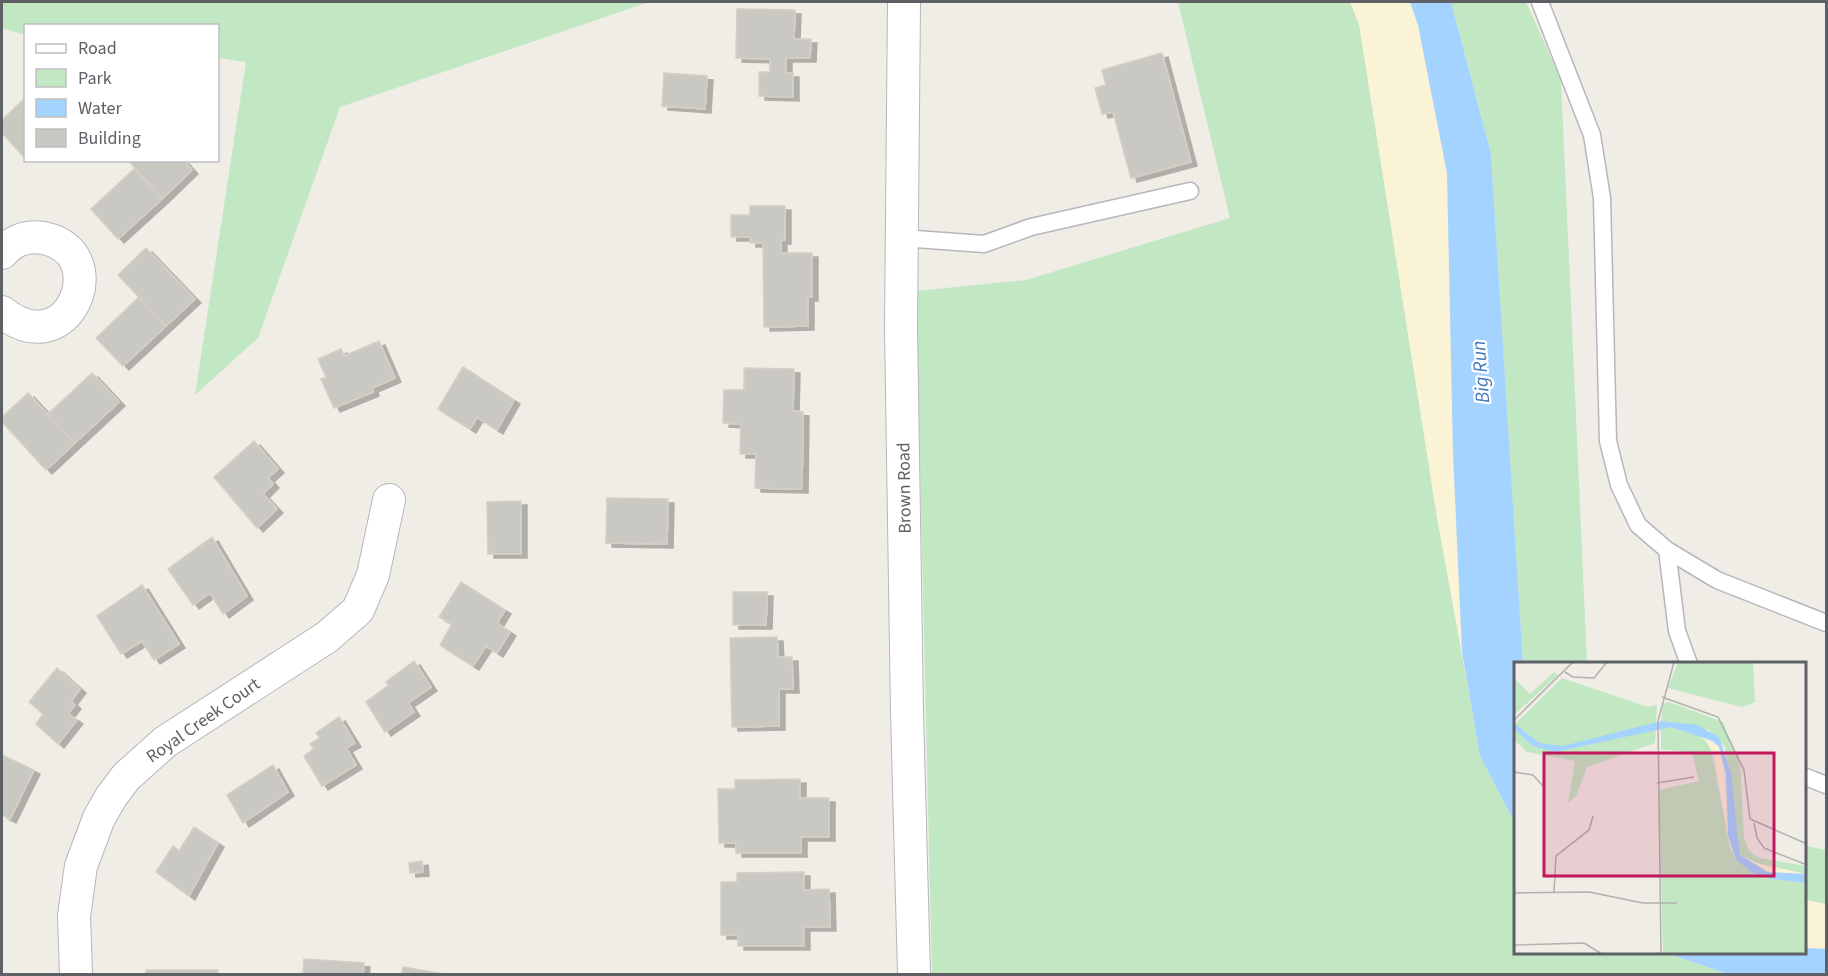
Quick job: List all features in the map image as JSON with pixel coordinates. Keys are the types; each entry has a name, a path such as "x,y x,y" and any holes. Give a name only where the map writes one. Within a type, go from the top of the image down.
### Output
{"street":[{"name":"Brown Road","path":"904,2 901,327 914,975"},
{"path":"2,253 8,246 21,239 36,237 51,240 64,247 74,258 79,272 80,287 76,302 67,314 55,322 41,326 26,326 13,321 2,312"},
{"name":"Royal Creek Court","path":"76,975 74,916 81,866 99,818 111,797 126,777 165,742 327,637 358,609 373,575 389,500"}],"lane":[{"path":"1540,2 1592,135 1602,198 1608,441 1618,485 1638,525 1667,550 1718,580 1827,623"},
{"path":"902,238 984,244 1030,227 1190,190"},
{"path":"1667,550 1677,631 1688,662"},
{"path":"1807,777 1827,784"}],"green space":[{"path":"2,2 649,2 340,107 258,338 195,395 246,62 219,58 219,24 24,24 24,35 2,28"},
{"path":"1178,2 1350,2 1359,24 1437,517 1480,756 1514,821 1514,955 1672,955 1728,974 932,974 916,291 1026,280 1230,218"},
{"path":"1451,2 1526,2 1561,80 1587,662 1523,662 1491,154"},
{"path":"1807,846 1826,850 1826,904 1807,900"}],"sand":[{"path":"1350,2 1410,2 1418,25 1447,173 1453,453 1462,652 1437,517 1359,24"},
{"path":"1807,900 1826,904 1826,949 1807,948"}],"water":[{"name":"Big Run","path":"1410,2 1451,2 1491,154 1523,662 1514,662 1514,821 1480,756 1462,652 1453,453 1447,173 1418,25"},
{"path":"1807,948 1826,949 1826,974 1728,974 1672,955 1807,955"}],"building":[{"path":"737,9 795,10 794,39 811,39 810,58 786,58 786,73 793,73 793,97 759,96 759,72 770,72 770,59 736,58"},
{"path":"1162,53 1191,162 1131,178 1113,112 1102,114 1095,88 1106,85 1102,70"},
{"path":"664,73 707,76 705,109 662,106"},
{"path":"24,99 23,156 2,133 2,120"},
{"path":"130,162 185,162 192,170 162,199"},
{"path":"134,169 162,199 118,239 91,209"},
{"path":"750,206 785,206 785,240 781,240 781,253 812,253 812,297 808,297 808,326 764,327 763,243 750,243 750,237 731,237 731,215 750,215"},
{"path":"146,248 195,299 166,326 118,275"},
{"path":"139,297 166,326 123,366 96,338"},
{"path":"379,341 395,378 372,388 373,392 334,408 321,379 326,377 318,359 341,349 344,356"},
{"path":"463,367 514,400 497,430 477,417 470,429 438,409"},
{"path":"744,368 794,369 793,411 803,412 802,489 755,488 756,454 740,454 741,424 723,423 724,390 744,390"},
{"path":"92,373 119,402 75,443 48,414"},
{"path":"28,393 75,443 46,470 2,422 2,417"},
{"path":"254,441 278,469 268,478 273,484 263,494 277,509 257,528 214,477"},
{"path":"607,498 668,499 667,544 606,543"},
{"path":"521,501 521,554 488,554 487,502"},
{"path":"212,537 247,596 223,614 210,593 193,605 168,569"},
{"path":"461,582 505,610 497,623 510,632 497,653 486,646 473,666 440,645 452,624 439,617"},
{"path":"142,585 179,644 154,660 142,641 121,654 97,616"},
{"path":"733,592 767,592 766,625 733,625"},
{"path":"777,637 778,657 792,657 793,689 779,689 779,726 732,727 730,638"},
{"path":"414,661 431,687 408,703 414,712 385,732 366,702 389,685 386,682"},
{"path":"57,668 80,689 71,701 75,705 68,714 77,720 58,744 36,724 43,714 29,702"},
{"path":"339,717 355,743 346,748 356,765 322,786 304,756 314,749 310,744 320,738 316,733"},
{"path":"2,755 34,770 10,819 2,815"},
{"path":"273,765 288,792 243,823 227,795"},
{"path":"800,779 800,798 829,798 829,837 801,837 801,853 736,853 736,843 719,843 718,789 735,789 735,780"},
{"path":"194,827 218,843 189,896 156,872 173,846 179,851"},
{"path":"422,861 423,872 410,873 409,863"},
{"path":"804,872 804,890 829,889 830,927 804,927 804,946 738,946 738,935 721,935 721,882 737,882 737,873"},
{"path":"304,959 364,963 363,974 303,974"},
{"path":"403,967 444,974 402,974"},
{"path":"146,970 218,970 218,974 146,974"}]}
